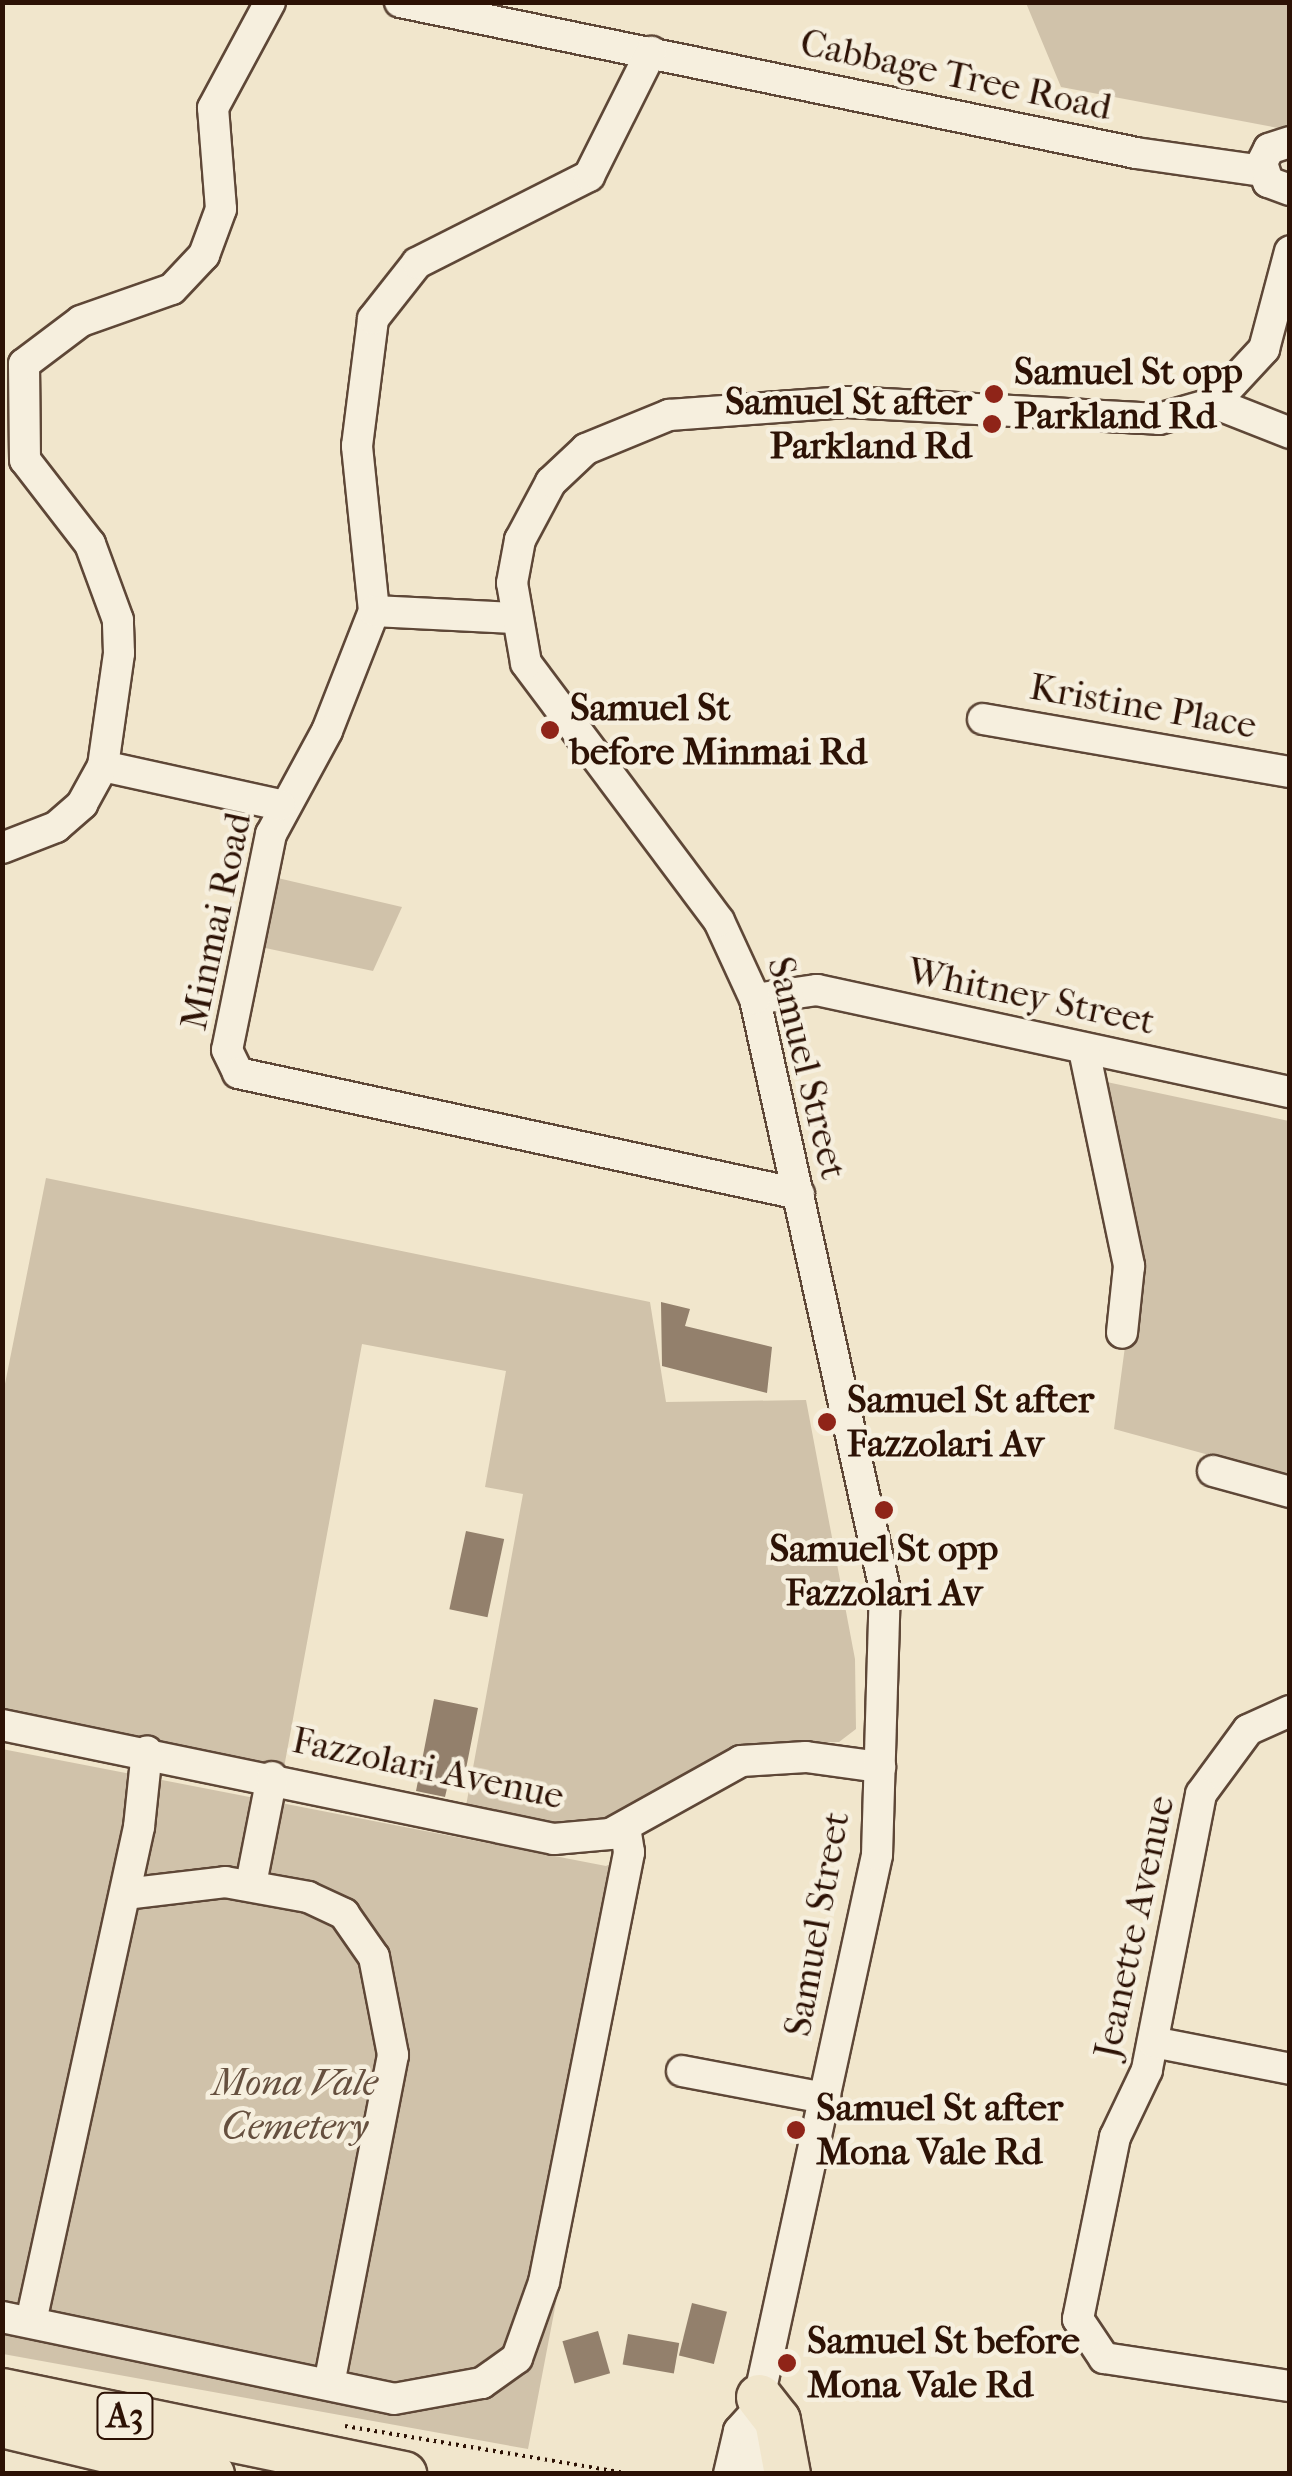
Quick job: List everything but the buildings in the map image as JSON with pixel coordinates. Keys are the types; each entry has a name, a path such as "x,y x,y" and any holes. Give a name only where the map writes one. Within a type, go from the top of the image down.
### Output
{"highway":[{"name":"A3","path":"2,2391 404,2474"},
{"path":"758,2404 777,2420 787,2474"},
{"name":"A3","path":"2,2424 212,2474"}],"street":[{"path":"2,848 56,828 103,766 118,620 90,544 25,460 24,364 82,321 172,289 204,254 220,209 213,108 270,2"},
{"name":"Cabbage Tree Road","path":"400,2 1136,154 1262,171"},
{"path":"514,618 374,612 357,446 373,319 417,263 589,176 626,94 651,52"},
{"path":"1290,142 1269,148 1262,171 1290,190"},
{"name":"Samuel Street","path":"758,2404 877,1855 885,1590 755,999 720,921 533,676 514,618 520,540 551,482 586,449 657,418 846,402 1160,419 1214,402 1264,349 1290,251"},
{"path":"1214,402 1290,433"},
{"name":"Minmai Road","path":"374,612 327,730 280,805 227,1050 238,1074 798,1194"},
{"name":"Kristine Place","path":"983,719 1290,772"},
{"path":"103,766 280,805"},
{"name":"Whitney Street","path":"755,999 817,990 1290,1092"},
{"path":"1084,1050 1129,1266 1122,1332"},
{"path":"1212,1471 1290,1492"},
{"name":"Jeanette Avenue","path":"1290,1711 1248,1730 1201,1794 1153,2042 1116,2137 1082,2330 1104,2358 1290,2386"},
{"name":"Fazzolari Avenue","path":"2,1725 147,1751 554,1839 625,1828 741,1761 806,1757 880,1768"},
{"path":"147,1751 125,1894 18,2317 329,2383 428,2397 482,2383 517,2358 548,2263 628,1852 625,1828"},
{"path":"251,1884 272,1777"},
{"path":"125,1894 251,1884 344,1914 374,1956 391,2023 389,2087 329,2383"},
{"path":"1153,2042 1290,2069"},
{"path":"682,2071 825,2098"},
{"path":"730,2474 739,2431 758,2404"},
{"path":"755,2474 758,2404"}],"green space":[{"path":"1026,3 1289,3 1289,130 1061,87"},
{"path":"269,876 402,907 373,971 256,946"},
{"path":"1102,1081 1289,1121 1289,1477 1114,1429 1138,1249"},
{"path":"46,1178 650,1302 666,1402 806,1400 855,1659 856,1729 839,1742 768,1743 722,1757 609,1825 553,1827 466,1806 523,1494 485,1487 506,1371 362,1344 283,1773 3,1716 3,1394"},
{"name":"Mona Vale Cemetery","path":"2,1749 606,1866 643,1847 528,2449 3,2354"}],"place":[{"name":"Samuel St opp Parkland Rd","path":"994,394"},
{"name":"Samuel St after Parkland Rd","path":"992,424"},
{"name":"Samuel St before Minmai Rd","path":"550,730"},
{"name":"Samuel St after Fazzolari Av","path":"827,1422"},
{"name":"Samuel St opp Fazzolari Av","path":"884,1510"},
{"name":"Samuel St after Mona Vale Rd","path":"796,2130"},
{"name":"Samuel St before Mona Vale Rd","path":"787,2363"}]}
